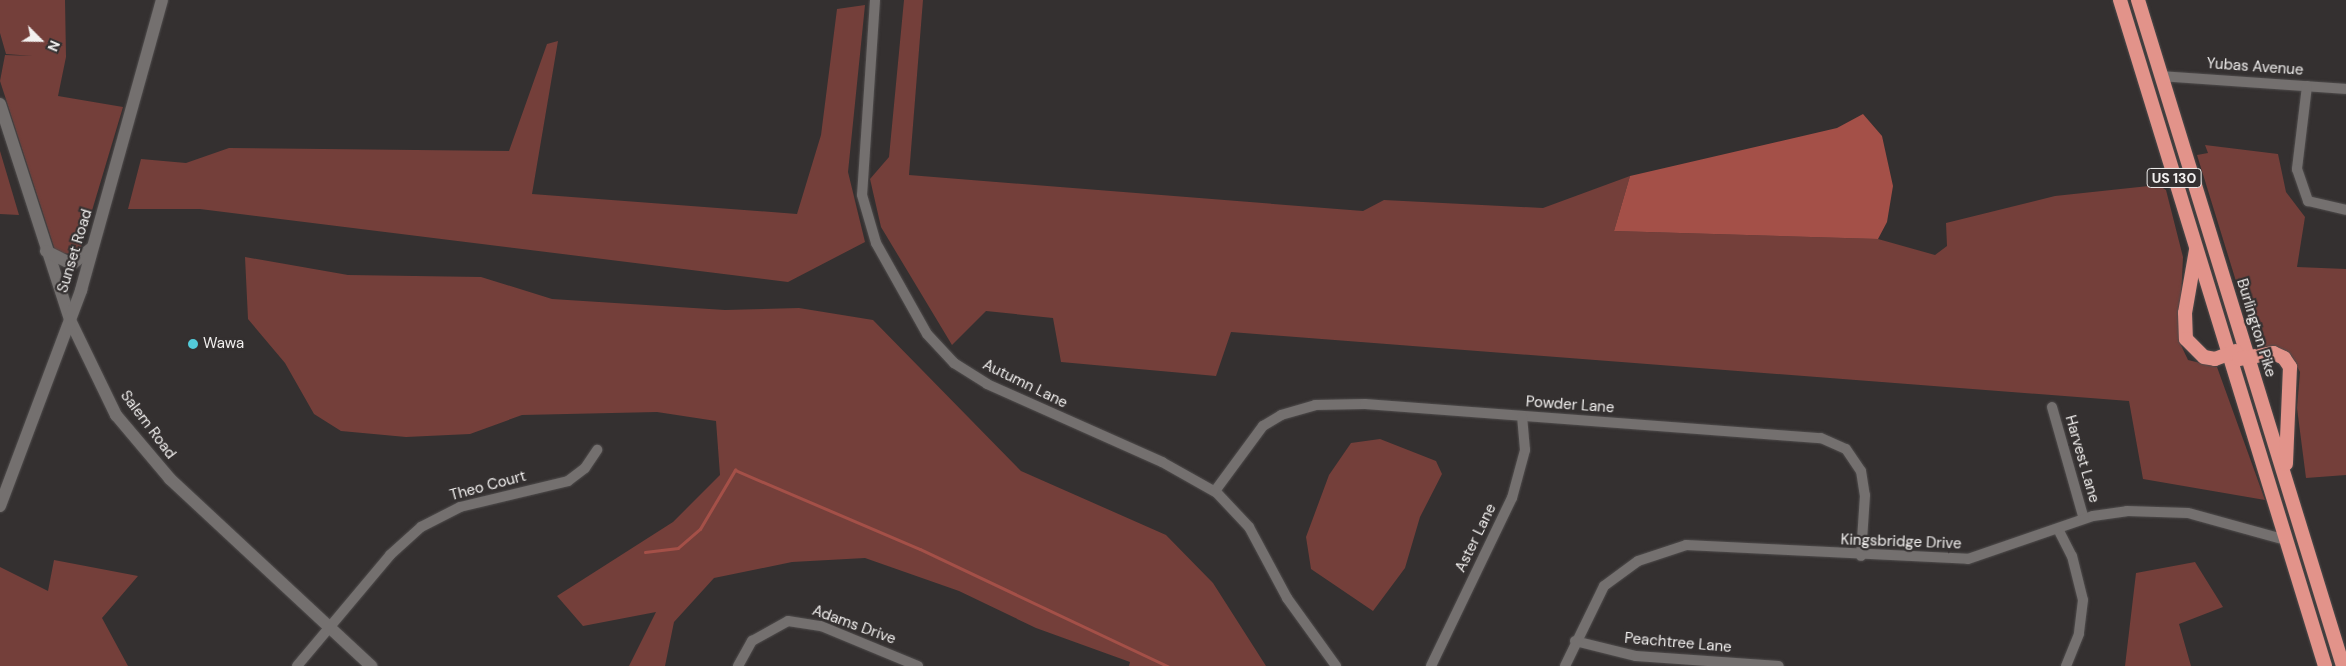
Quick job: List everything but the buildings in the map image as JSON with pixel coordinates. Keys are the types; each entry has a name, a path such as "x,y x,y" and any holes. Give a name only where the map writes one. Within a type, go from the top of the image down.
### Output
{"highway":[{"name":"US 130","path":"2120,0 2325,666"},
{"name":"Burlington Pike","path":"2138,0 2343,666"},
{"path":"2196,249 2185,313 2186,339 2204,357 2231,361 2245,349 2272,353 2284,358 2290,367 2287,485"}],"street":[{"name":"Sunset Road","path":"0,506 70,320 95,244 162,0"},
{"name":"Autumn Lane","path":"875,0 862,195 876,243 927,334 954,363 981,381 1162,462 1214,491 1249,527 1287,598 1336,666"},
{"name":"Yubas Avenue","path":"2161,76 2346,89"},
{"path":"2307,86 2297,170 2308,202 2346,210"},
{"name":"Salem Road","path":"0,104 46,251 70,320 110,405 149,457 371,666"},
{"path":"46,251 72,264 95,244"},
{"name":"Powder Lane","path":"1214,491 1263,426 1303,407 1365,404 1830,440 1846,449 1861,471 1865,495 1861,556"},
{"name":"Harvest Lane","path":"2052,406 2084,519"},
{"name":"Aster Lane","path":"1431,666 1512,498 1525,450 1522,417"},
{"name":"Theo Court","path":"301,665 332,629 367,582 421,527 460,507 568,481 585,468 597,450"},
{"name":"Kingsbridge Drive","path":"1565,666 1575,641 1604,586 1638,561 1666,549 1710,544 1861,556 1968,559 2084,519 2126,510 2188,513 2286,540"},
{"path":"2058,529 2072,556 2083,600 2078,634 2070,665"},
{"name":"Adams Drive","path":"738,666 760,634 799,621 918,666"},
{"name":"Peachtree Lane","path":"1575,641 1636,656 1779,666"}],"shaded area":[{"path":"0,0 65,0 66,57 58,96 123,107 79,254 56,253 0,81 5,55 33,56 6,54 0,33"},
{"path":"904,0 923,0 909,175 1363,211 1384,200 1543,208 1630,176 1614,231 1878,239 1935,255 1947,246 1946,223 2055,196 2158,185 2166,190 2183,257 2179,341 2188,360 2217,367 2265,500 2143,479 2129,401 1231,332 1216,376 1061,362 1053,318 986,311 952,345 881,227 870,179 889,157"},
{"path":"865,5 848,172 865,242 788,282 200,209 128,209 141,159 186,163 229,148 509,151 547,44 558,41 532,194 797,214 821,135 837,9"},
{"path":"1863,114 1882,136 1893,186 1887,222 1878,239 1614,231 1630,176 1837,128"},
{"path":"2205,145 2278,154 2286,192 2305,217 2297,267 2346,269 2346,475 2306,478 2297,408 2300,372 2291,355 2277,347 2256,346 2197,155 2208,153"},
{"path":"0,151 19,215 0,214"},
{"path":"245,257 348,275 481,277 552,299 725,310 799,308 873,320 1021,471 1166,535 1213,583 1266,666 1129,666 1130,662 1036,628 959,591 865,558 792,562 714,578 674,622 665,666 629,666 656,612 583,626 557,596 673,522 720,475 716,421 657,412 522,415 470,434 406,437 341,431 314,414 285,363 248,319"},
{"path":"1380,439 1436,461 1442,474 1420,517 1405,568 1373,611 1311,569 1306,537 1329,475 1351,443"},
{"path":"54,560 138,576 102,618 128,666 0,666 0,567 48,591"},
{"path":"2195,562 2223,607 2179,624 2191,666 2125,666 2136,573"}],"waterway":[{"path":"645,552 678,548 700,529 735,470 920,549 1168,666"}],"place":[{"name":"Wawa","path":"193,344"}]}
